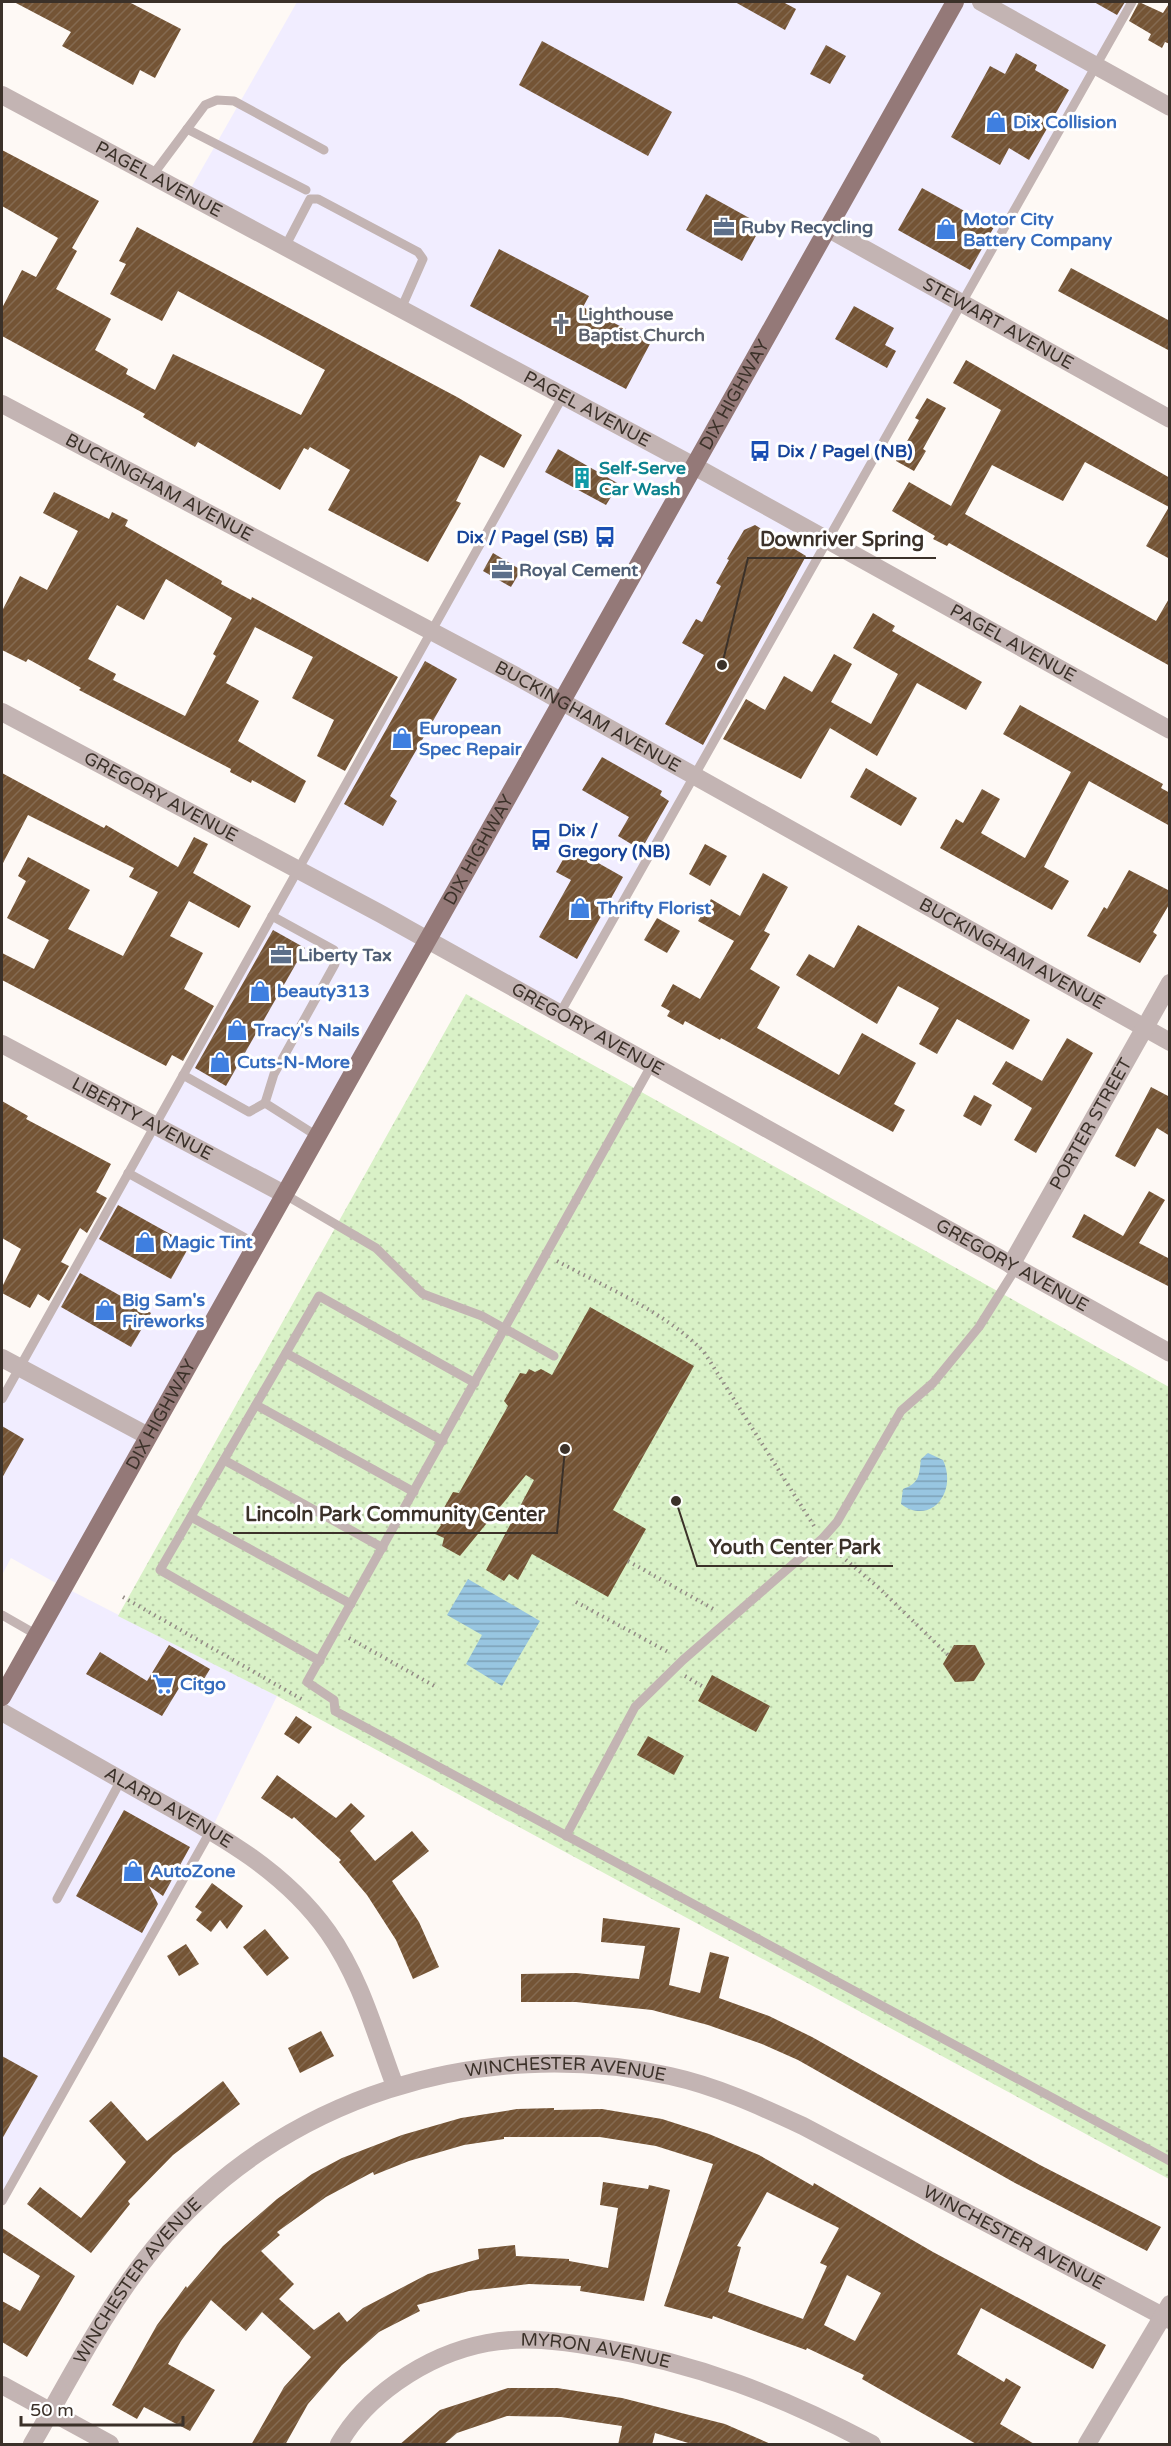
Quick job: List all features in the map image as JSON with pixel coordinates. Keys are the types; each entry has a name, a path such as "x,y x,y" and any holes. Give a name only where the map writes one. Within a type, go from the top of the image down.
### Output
{"main road":[{"name":"DIX HIGHWAY","path":"2,1697 955,2"}],"street":[{"path":"981,2 1170,107"},
{"name":"PAGEL AVENUE","path":"2,95 694,466 1170,730"},
{"name":"STEWART AVENUE","path":"827,228 1170,419"},
{"name":"BUCKINGHAM AVENUE","path":"2,404 561,703 1170,1042"},
{"name":"GREGORY AVENUE","path":"2,712 298,869 1170,1353"},
{"name":"PORTER STREET","path":"1014,1266 1170,983"},
{"name":"LIBERTY AVENUE","path":"2,1044 284,1194"},
{"path":"2,1358 148,1436"},
{"name":"ALARD AVENUE","path":"2,1712 211,1830 276,1875 327,1931 360,1988 395,2086"},
{"name":"WINCHESTER AVENUE","path":"32,2445 91,2338 118,2295 156,2245 196,2203 241,2166 289,2133 341,2106 395,2086 475,2067 544,2062 626,2068 706,2086 803,2126 1167,2314"},
{"path":"1087,2445 1167,2314"},
{"name":"MYRON AVENUE","path":"339,2445 347,2429 364,2409 413,2370 449,2353 487,2343 527,2339 558,2341 635,2353 689,2366 785,2401 872,2445"},
{"path":"2,2385 110,2445"}],"lane":[{"path":"559,1015 1132,2"},
{"path":"152,176 205,105 217,100 234,101 324,150"},
{"path":"187,129 306,190"},
{"path":"285,247 310,200 318,199 418,252 423,259 401,309"},
{"path":"2,1399 563,396"},
{"path":"183,1075 249,1112 265,1103 274,1074 335,964 334,950 272,916"},
{"path":"651,1066 307,1683 334,1700 335,1711 1170,2160"},
{"path":"265,1103 317,1136"},
{"path":"128,1173 256,1244"},
{"path":"284,1194 376,1248 423,1294 482,1316 554,1356"},
{"path":"566,1836 635,1707 683,1660 822,1539 837,1522 901,1411 933,1383 979,1327 1014,1266"},
{"path":"320,1661 160,1570 319,1296 475,1383"},
{"path":"286,1353 443,1440"},
{"path":"256,1405 414,1492"},
{"path":"224,1460 383,1548"},
{"path":"191,1516 351,1604"},
{"path":"2,1615 37,1635"},
{"path":"57,1899 121,1780"},
{"path":"2,2201 211,1830"}],"path":[{"path":"546,1255 663,1318 687,1334 704,1352 822,1539 879,1588 948,1654"},
{"path":"628,1561 730,1618"},
{"path":"576,1602 683,1660"},
{"path":"348,1638 438,1688"},
{"path":"673,1670 705,1688"}],"shaded area":[{"path":"297,2 1132,2 559,1015 427,941 64,1587 277,1696 211,1830 2,2201 2,1697 63,1587 11,1558 2,1575 2,1399 563,396 187,195"}],"green space":[{"path":"466,994 1169,1387 1169,2179 277,1696 118,1616"}],"water":[{"path":"928,1453 943,1460 947,1472 947,1484 938,1503 922,1511 912,1510 901,1504 903,1489 916,1481 921,1459"},
{"path":"468,1579 540,1621 502,1686 466,1664 482,1635 447,1615"}],"building":[{"path":"14,2 129,2 181,29 155,78 140,70 133,85 62,46 71,32"},
{"path":"735,2 783,2 796,9 785,30"},
{"path":"1094,2 1125,2 1117,15"},
{"path":"1139,2 1163,13 1170,2 1170,44 1165,42 1162,48 1148,40 1151,34 1129,21"},
{"path":"542,41 672,112 648,156 519,85"},
{"path":"826,45 846,56 830,84 810,74"},
{"path":"1016,53 1037,65 1035,70 1069,90 1029,160 1009,148 1000,165 951,137 990,66 1005,74"},
{"path":"2,150 99,201 72,248 77,251 56,289 111,319 95,350 128,369 126,374 155,390 173,354 301,415 325,370 178,291 162,321 110,294 126,264 119,261 137,227 457,397 522,435 504,468 480,455 456,501 461,503 428,562 328,510 350,470 310,447 308,450 304,448 280,490 198,442 195,447 143,417 145,414 2,336 2,308 22,270 36,277 58,238 2,206"},
{"name":"Motor City Battery Company","path":"922,188 994,227 970,270 898,230"},
{"name":"Ruby Recycling","path":"706,194 762,225 742,261 686,230"},
{"name":"Lighthouse Baptist Church","path":"499,249 589,296 583,307 651,342 626,389 470,306"},
{"path":"1071,268 1170,321 1170,351 1058,291"},
{"path":"854,306 894,328 885,345 896,351 887,368 835,339"},
{"path":"966,360 1170,478 1170,559 1146,546 1169,507 1085,462 1063,501 992,465 965,514 1156,621 1170,597 1170,666 949,543 947,546 933,539 935,536 892,511 909,482 951,506 1001,410 953,383"},
{"path":"927,398 946,408 923,449 926,451 914,471 896,461 919,420 915,418"},
{"name":"Self-Serve Car Wash","path":"558,449 619,484 606,505 545,472"},
{"path":"54,492 109,519 112,512 128,520 125,526 222,581 221,584 251,600 252,597 398,677 345,771 317,756 334,720 292,698 313,657 255,627 226,683 259,701 238,741 306,781 295,803 252,780 251,783 230,772 231,769 79,690 81,688 28,659 26,662 2,650 2,611 20,576 47,590 78,531 43,513","holes":["166,579 232,618 213,654 216,656 185,716 113,680 116,674 88,659 117,605 144,620"]},
{"path":"755,525 806,556 703,745 665,724 704,655 682,643 696,619 702,622 721,586 716,583 744,530"},
{"name":"Royal Cement","path":"493,553 521,570 511,587 483,571"},
{"path":"873,613 895,626 892,631 982,682 966,710 917,683 877,756 830,728 801,779 723,739 746,699 765,710 784,676 812,692 834,654 852,664 831,702 871,724 898,674 853,648"},
{"name":"European Spec Repair","path":"425,661 457,679 390,796 397,801 383,826 344,804"},
{"path":"1020,705 1163,784 1161,788 1170,793 1170,826 1089,781 1044,867 1069,881 1052,910 940,848 956,819 963,823 982,789 1000,799 981,833 1025,858 1071,772 1003,734"},
{"path":"602,757 662,791 660,795 669,801 641,850 618,836 629,817 582,790"},
{"path":"866,768 917,798 901,826 850,797"},
{"path":"2,773 104,828 106,825 178,867 194,837 208,844 193,873 251,906 239,928 189,901 170,936 203,953 184,989 214,1006 183,1061 172,1055 166,1066 2,980 2,953 34,969 49,940 7,918 26,881 18,876 28,857 90,890 68,929 123,956 158,892 129,877 134,868 28,815 2,865"},
{"path":"705,844 727,856 710,886 689,874"},
{"name":"Thrifty Florist","path":"570,847 623,877 577,959 539,937 571,880 556,872"},
{"path":"1129,870 1170,891 1170,903 1153,932 1157,935 1140,963 1087,936 1104,907 1107,909"},
{"path":"763,873 788,887 764,931 770,934 750,969 780,987 757,1028 839,1075 862,1033 916,1063 894,1104 905,1110 893,1132 721,1038 720,1040 685,1021 683,1025 667,1016 670,1011 661,1006 673,984 700,999 734,941 698,921 711,899 740,916"},
{"path":"657,918 680,931 667,953 644,940"},
{"path":"858,925 1030,1020 1013,1050 957,1019 937,1054 919,1044 939,1008 932,1004 898,986 877,1024 796,975 809,954 834,968"},
{"path":"273,930 305,948 226,1086 195,1068"},
{"path":"1067,1038 1093,1053 1036,1153 1014,1140 1032,1108 992,1084 1006,1061 1042,1081"},
{"path":"1151,1087 1170,1097 1170,1136 1157,1128 1135,1167 1115,1156"},
{"path":"974,1095 992,1105 981,1126 963,1116"},
{"path":"2,1101 28,1116 26,1119 111,1164 96,1192 107,1198 87,1233 80,1228 61,1262 69,1266 49,1301 38,1294 30,1308 2,1293 2,1287 21,1249 2,1238"},
{"path":"1149,1191 1165,1200 1139,1243 1170,1259 1170,1287 1072,1237 1084,1214 1123,1236"},
{"name":"Magic Tint","path":"118,1205 190,1245 171,1279 99,1239"},
{"name":"Big Sam's Fireworks","path":"80,1273 151,1313 131,1347 61,1307"},
{"path":"590,1307 694,1366 613,1510 646,1529 608,1597 532,1554 518,1580 509,1574 504,1581 486,1570 534,1480 526,1475 460,1556 442,1546 444,1538 435,1534 441,1525 437,1520 453,1492 459,1493 508,1406 504,1401 520,1373 526,1374 529,1369 535,1372 541,1369 552,1375"},
{"path":"2,1426 24,1439 2,1478"},
{"name":"Citgo","path":"169,1645 210,1669 198,1689 184,1680 162,1716 86,1674 100,1652 147,1681"},
{"path":"954,1645 975,1645 985,1664 974,1681 955,1682 943,1664"},
{"path":"712,1675 770,1706 756,1732 698,1701"},
{"path":"296,1716 312,1727 299,1744 284,1734"},
{"path":"648,1736 684,1756 674,1775 637,1755"},
{"path":"277,1775 336,1818 351,1803 365,1816 350,1831 375,1861 412,1831 429,1851 392,1881 419,1922 439,1967 413,1979 396,1940 367,1895 339,1862 341,1860 294,1817 292,1819 261,1798"},
{"name":"AutoZone","path":"124,1810 190,1847 163,1896 149,1886 158,1904 142,1933 76,1896"},
{"path":"212,1883 243,1906 227,1929 220,1920 211,1932 196,1920 202,1912 195,1907"},
{"path":"603,1918 680,1928 669,1985 700,1993 710,1952 729,1957 719,1998 769,2016 812,2037 1040,2165 1161,2227 1147,2251 1015,2183 798,2060 762,2044 708,2025 652,2010 576,2002 521,2002 521,1974 576,1973 639,1979 645,1946 601,1942"},
{"path":"265,1929 289,1958 267,1976 243,1947"},
{"path":"186,1944 199,1964 179,1976 167,1956"},
{"path":"321,2031 334,2056 300,2073 288,2048"},
{"path":"2,2056 38,2076 2,2139"},
{"path":"223,2081 240,2104 173,2155 128,2201 130,2204 91,2253 27,2204 40,2187 81,2218 126,2162 89,2121 111,2101 147,2141"},
{"path":"517,2109 602,2109 662,2119 709,2134 759,2155 813,2186 814,2183 933,2252 1106,2345 1093,2369 981,2308 957,2354 1004,2382 1006,2378 1021,2387 1000,2424 1036,2445 978,2445 862,2379 864,2375 807,2348 806,2350 713,2316 712,2319 664,2306 713,2164 656,2146 600,2137 504,2137 504,2139 464,2145 409,2161 374,2175 373,2172 326,2197 277,2232 280,2235 261,2251 294,2284 279,2299 314,2330 339,2312 347,2322 363,2308 428,2274 479,2259 478,2249 515,2245 516,2256 569,2259 569,2261 608,2268 618,2208 600,2205 603,2182 648,2189 649,2185 670,2190 644,2301 580,2291 581,2286 529,2284 469,2291 417,2305 420,2311 379,2332 342,2365 308,2404 285,2445 251,2445 284,2387 311,2357 262,2312 246,2331 211,2300 181,2341 168,2364 215,2390 190,2431 144,2407 137,2419 112,2405 157,2325 186,2286 187,2288 223,2246 277,2199 312,2174 342,2158 402,2135 461,2118","holes":["767,2192 839,2228 820,2263 827,2266 803,2319 728,2292 741,2247 737,2246","847,2275 881,2293 855,2341 824,2325"]},
{"path":"2,2228 75,2276 27,2357 2,2342 2,2301 20,2311 40,2276 2,2252"},
{"path":"508,2388 557,2388 622,2398 725,2424 773,2445 695,2445 655,2433 652,2445 618,2445 622,2426 561,2417 507,2416 457,2433 443,2445 399,2445 440,2410"}],"place":[{"name":"Dix Collision","path":"996,122"},
{"name":"Ruby Recycling","path":"724,227"},
{"name":"Motor City Battery Company","path":"946,229"},
{"name":"Lighthouse Baptist Church","path":"561,324"},
{"name":"Dix / Pagel (NB)","path":"760,451"},
{"name":"Self-Serve Car Wash","path":"582,478"},
{"name":"Dix / Pagel (SB)","path":"605,537"},
{"name":"Royal Cement","path":"502,570"},
{"name":"Downriver Spring","path":"722,665"},
{"name":"European Spec Repair","path":"402,738"},
{"name":"Dix / Gregory (NB)","path":"541,840"},
{"name":"Thrifty Florist","path":"580,908"},
{"name":"Liberty Tax","path":"281,955"},
{"name":"beauty313","path":"260,991"},
{"name":"Tracy's Nails","path":"237,1030"},
{"name":"Cuts-N-More","path":"220,1062"},
{"name":"Magic Tint","path":"145,1242"},
{"name":"Big Sam's Fireworks","path":"105,1310"},
{"name":"Lincoln Park Community Center","path":"565,1449"},
{"name":"Youth Center Park","path":"676,1501"},
{"name":"Citgo","path":"163,1684"},
{"name":"AutoZone","path":"133,1871"}]}
